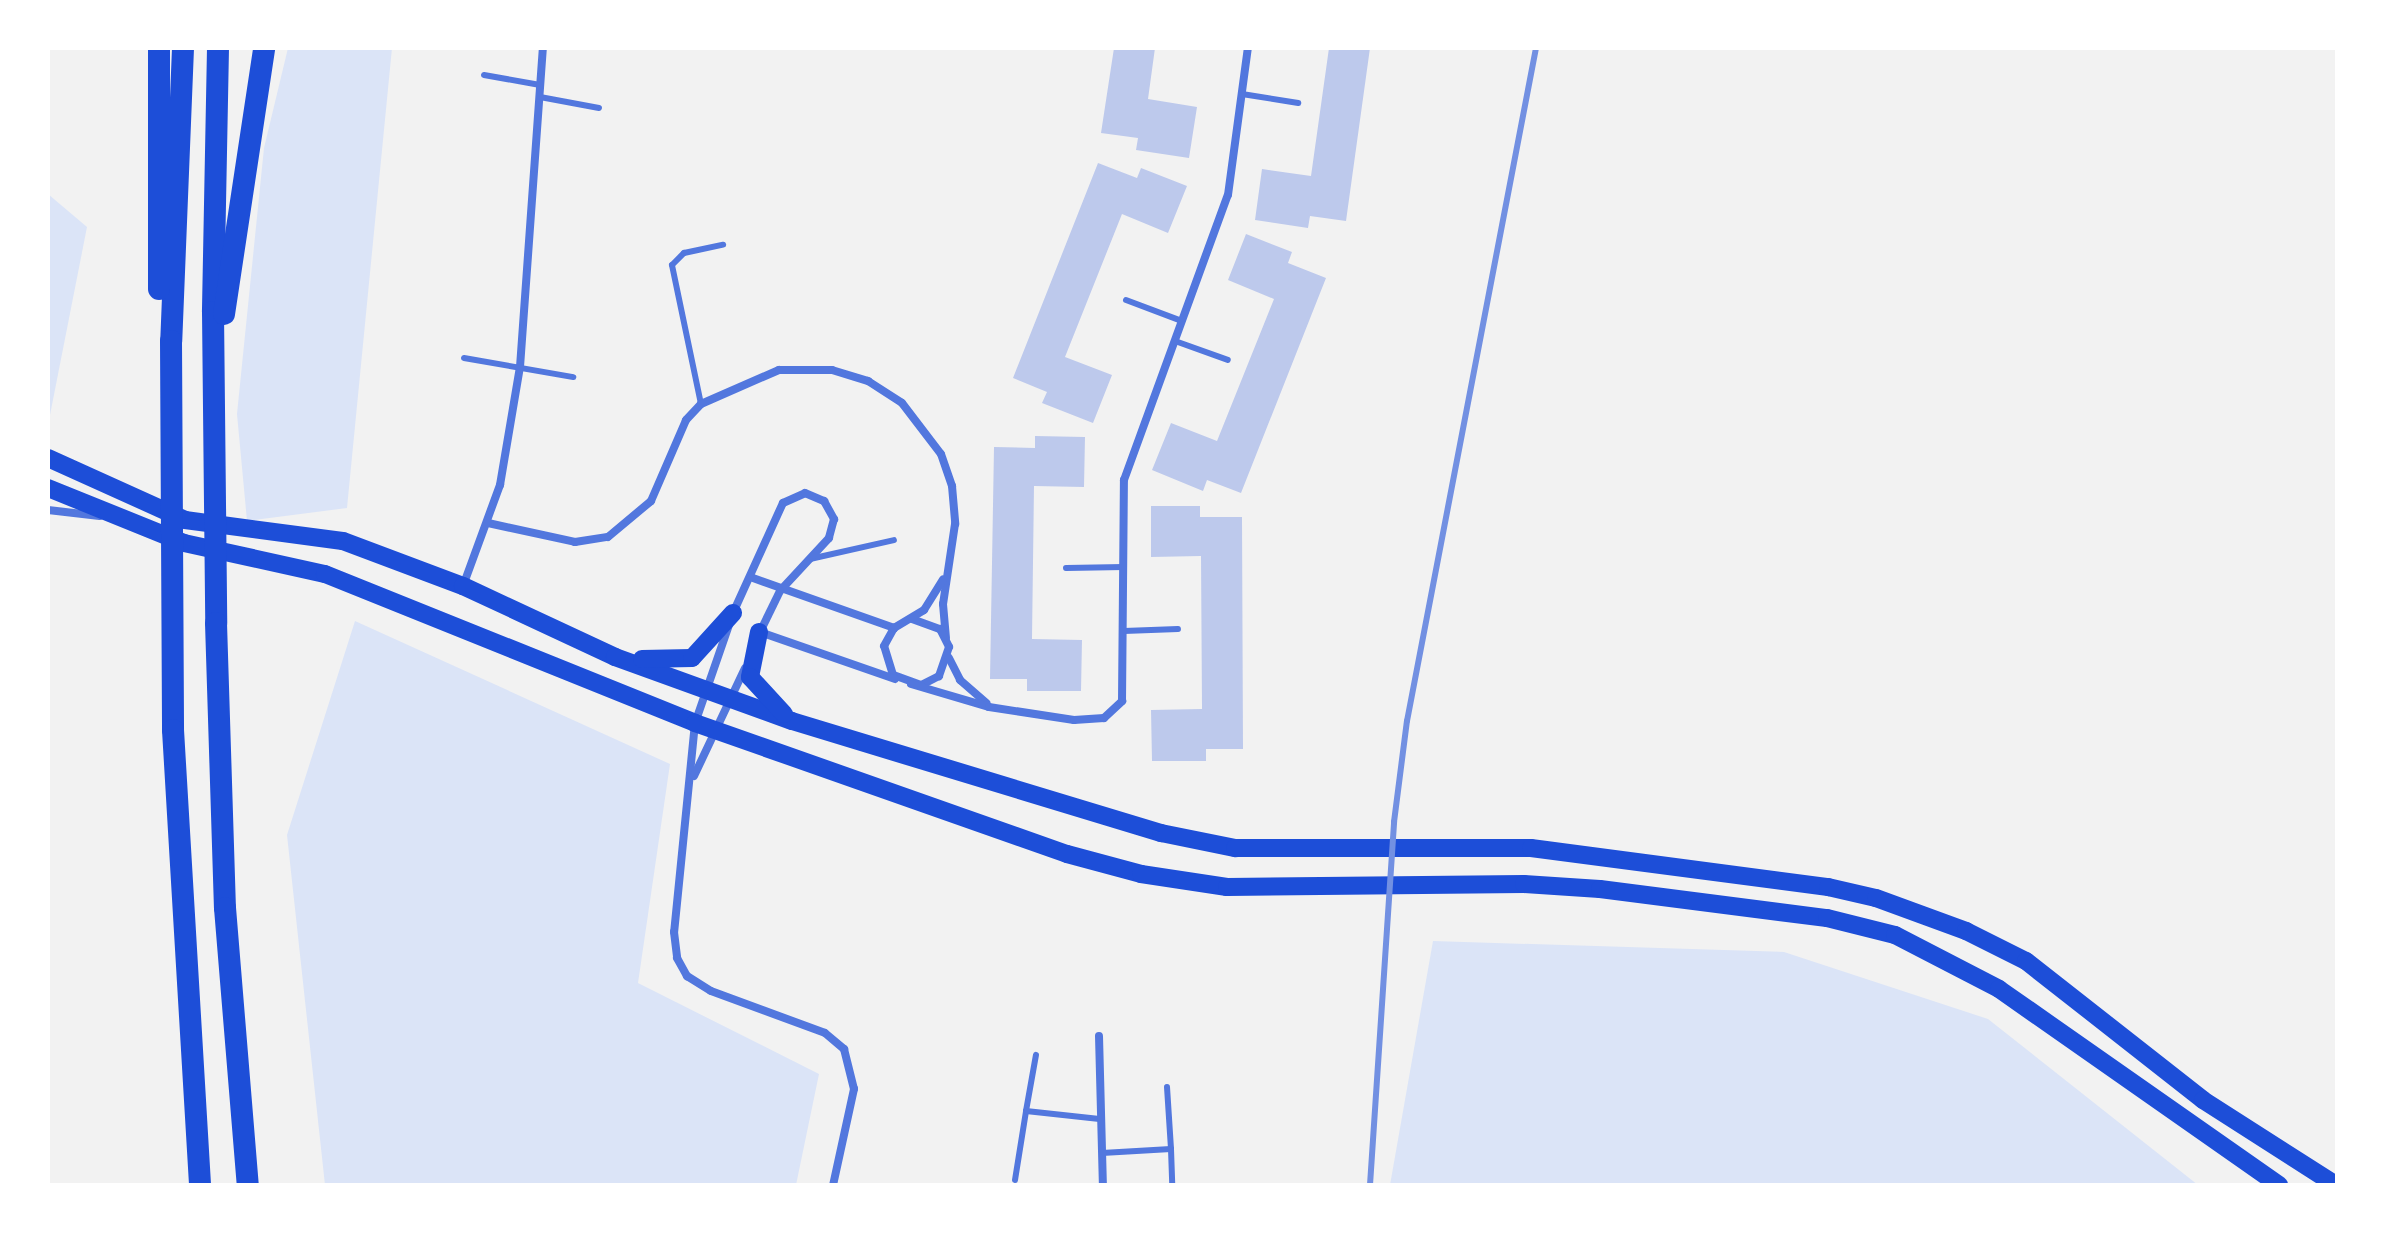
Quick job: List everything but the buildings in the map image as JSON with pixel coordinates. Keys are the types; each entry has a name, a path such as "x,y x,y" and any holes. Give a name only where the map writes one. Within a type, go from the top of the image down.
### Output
{"highway":[{"path":"159,48 159,301 171,341"},
{"path":"183,48 171,341 171,610 181,916 200,1185"},
{"path":"218,48 216,623 225,908 248,1185"},
{"path":"215,346 226,306 264,48"}],"main road":[{"path":"48,458 185,520 343,541 463,586 615,657 733,697 792,721 1161,833 1235,848 1531,848 1828,887 1876,898 1966,931 2026,961 2203,1100 2336,1185"},
{"path":"48,488 184,543 325,574 695,723 1067,854 1141,874 1227,887 1524,884 1600,889 1827,918 1895,935 1999,989 2279,1185"},
{"path":"615,657 692,658 733,613"},
{"path":"759,632 750,677 792,721"}],"street":[{"path":"463,586 500,485 520,367 543,48"},
{"path":"759,632 901,681 989,707 1074,720 1104,718 1122,701 1124,480 1228,195 1248,48"},
{"path":"488,523 575,542 608,537 651,501 686,420 701,404 779,370 832,370 868,381 902,403 941,454 952,486 955,524 945,576 949,658 960,680 989,707"},
{"path":"694,776 719,731 759,632 780,591 829,538 834,519 824,501 805,493 783,503 753,578 733,613 695,723 694,776 674,932 677,958 687,976 711,991 825,1033 844,1049 854,1089 833,1185"},
{"path":"48,510 117,518"},
{"path":"901,681 884,656 894,628 912,619 933,600 945,576"},
{"path":"753,578 780,591 894,628"},
{"path":"912,619 932,623 946,638"},
{"path":"911,684 931,682 949,658"},
{"path":"1099,1036 1103,1185"}],"lane":[{"path":"484,75 540,85"},
{"path":"1242,94 1298,103"},
{"path":"540,97 599,108"},
{"path":"701,404 672,265 684,253 723,245"},
{"path":"1126,300 1182,321"},
{"path":"1175,341 1228,360"},
{"path":"464,358 573,377"},
{"path":"810,559 894,540"},
{"path":"1066,568 1124,567"},
{"path":"1124,631 1178,629"},
{"path":"1015,1180 1036,1055"},
{"path":"1167,1087 1172,1185"},
{"path":"1026,1111 1100,1119"},
{"path":"1102,1153 1171,1149"}],"shaded area":[{"path":"288,48 392,48 347,508 247,521 237,414 264,148"},
{"path":"48,194 87,227 49,420 48,420"},
{"path":"355,621 670,764 638,983 819,1074 796,1185 325,1185 287,835"},
{"path":"1433,941 1784,952 1988,1019 2198,1185 1390,1185"}],"railway":[{"path":"1370,1185 1394,822 1407,721 1536,48"}]}
